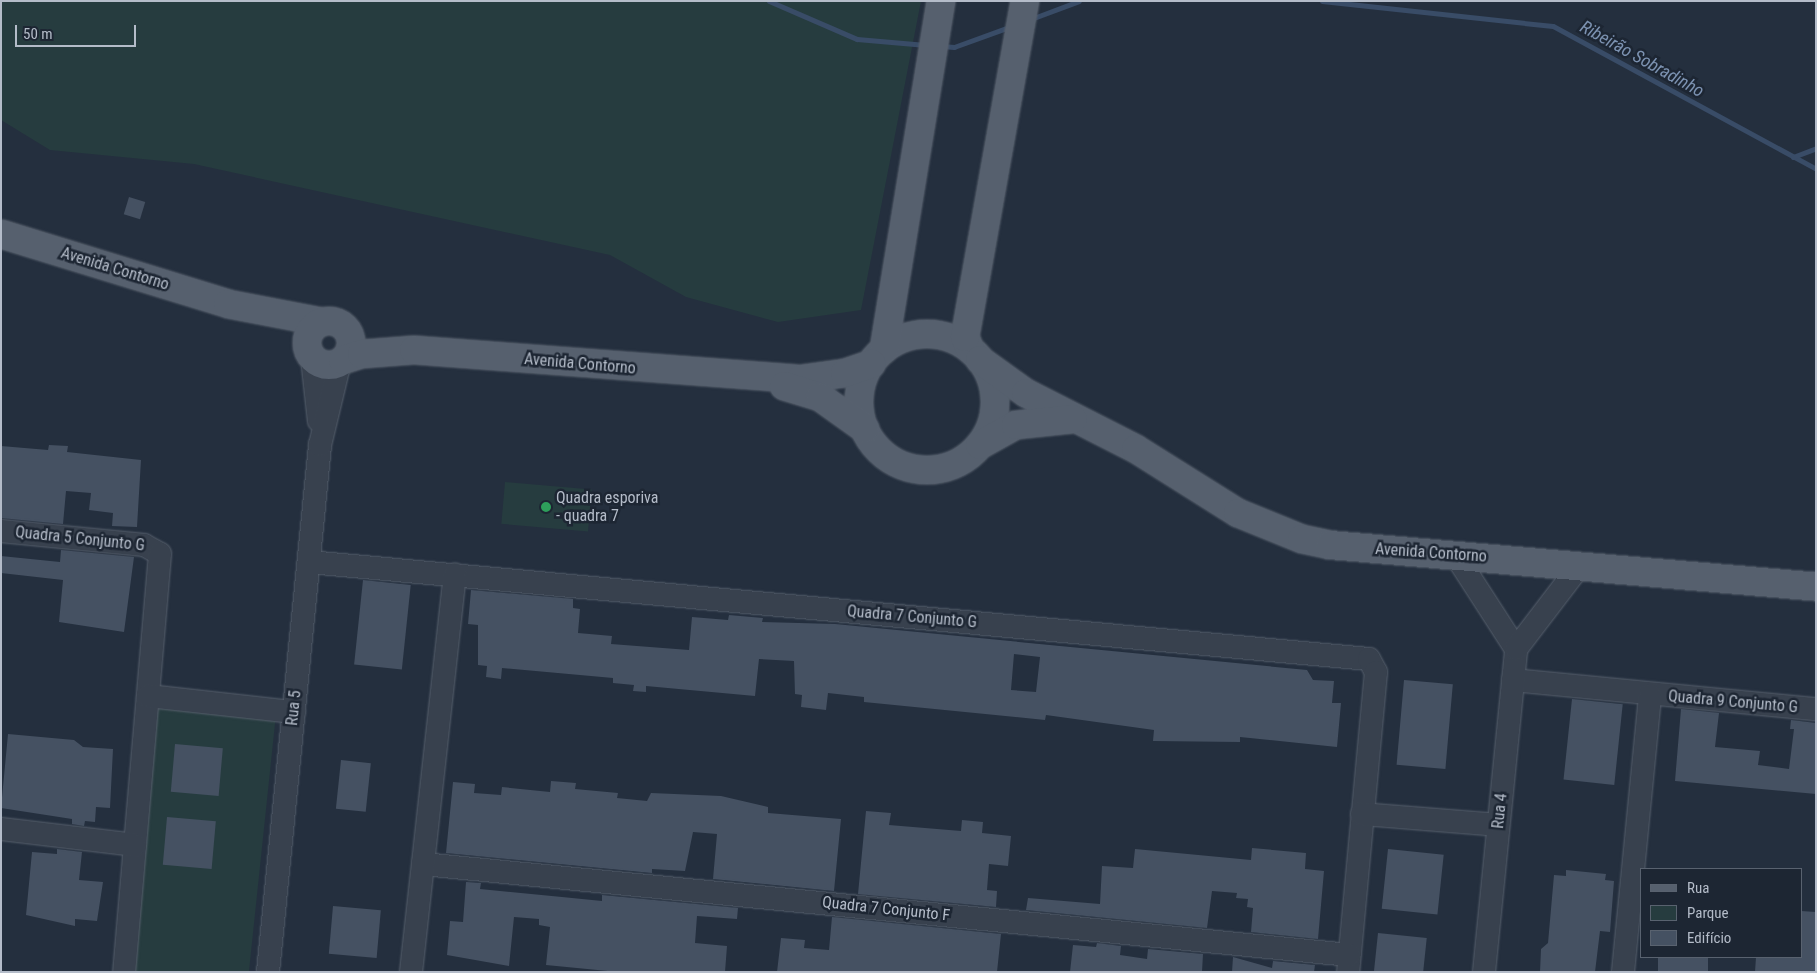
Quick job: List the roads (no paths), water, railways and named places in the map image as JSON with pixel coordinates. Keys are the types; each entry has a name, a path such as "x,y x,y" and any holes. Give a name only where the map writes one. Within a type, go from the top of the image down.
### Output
{"main road":[{"path":"980,445 991,425 995,403 992,380 965,337 1024,1"},
{"path":"940,7 877,356 861,392 865,429 878,449 896,462 918,470 941,469 962,460 980,445 1016,425 1077,419"},
{"name":"Avenida Contorno","path":"1,234 228,304 332,324 414,350 747,378 826,376 877,356"},
{"name":"Avenida Contorno","path":"228,304 296,339 311,356"},
{"path":"332,324 351,339 341,361 322,364 311,356 307,339 332,324"},
{"path":"877,356 900,339 927,334 954,339 975,354"},
{"name":"Avenida Contorno","path":"341,361 414,350"},
{"name":"Avenida Contorno","path":"975,354 1026,393 1142,452 1238,513 1278,530 1330,545 1581,564 1816,588"},
{"name":"Avenida Contorno","path":"747,378 820,396 865,429"}],"street":[{"name":"Rua 5","path":"311,356 320,445"},
{"name":"Rua 5","path":"268,972 320,445 341,361"},
{"name":"Quadra 5 Conjunto G","path":"1,531 158,550 148,696"},
{"path":"1456,556 1516,649 1581,564"},
{"name":"Quadra 7 Conjunto G","path":"309,562 1369,659 1376,672 1362,814"},
{"path":"411,972 455,574"},
{"name":"Rua 4","path":"1484,972 1516,649"},
{"name":"Quadra 9 Conjunto G","path":"1513,680 1650,695 1816,709"},
{"path":"1624,972 1650,695"},
{"path":"124,972 148,696 294,712"},
{"path":"1349,963 1362,814 1498,824"},
{"path":"1,829 135,845"},
{"name":"Quadra 7 Conjunto F","path":"423,864 1349,963"}],"waterway":[{"name":"Ribeirão Sobradinho","path":"769,1 857,39 926,45"},
{"name":"Ribeirão Sobradinho","path":"1031,19 1079,1"},
{"name":"Ribeirão Sobradinho","path":"1322,1 1553,26 1816,169"},
{"name":"Ribeirão Sobradinho","path":"942,46 954,47 1012,26"},
{"path":"1793,157 1816,148"}],"place":[{"name":"Quadra esporiva - quadra 7","path":"546,507"}]}
